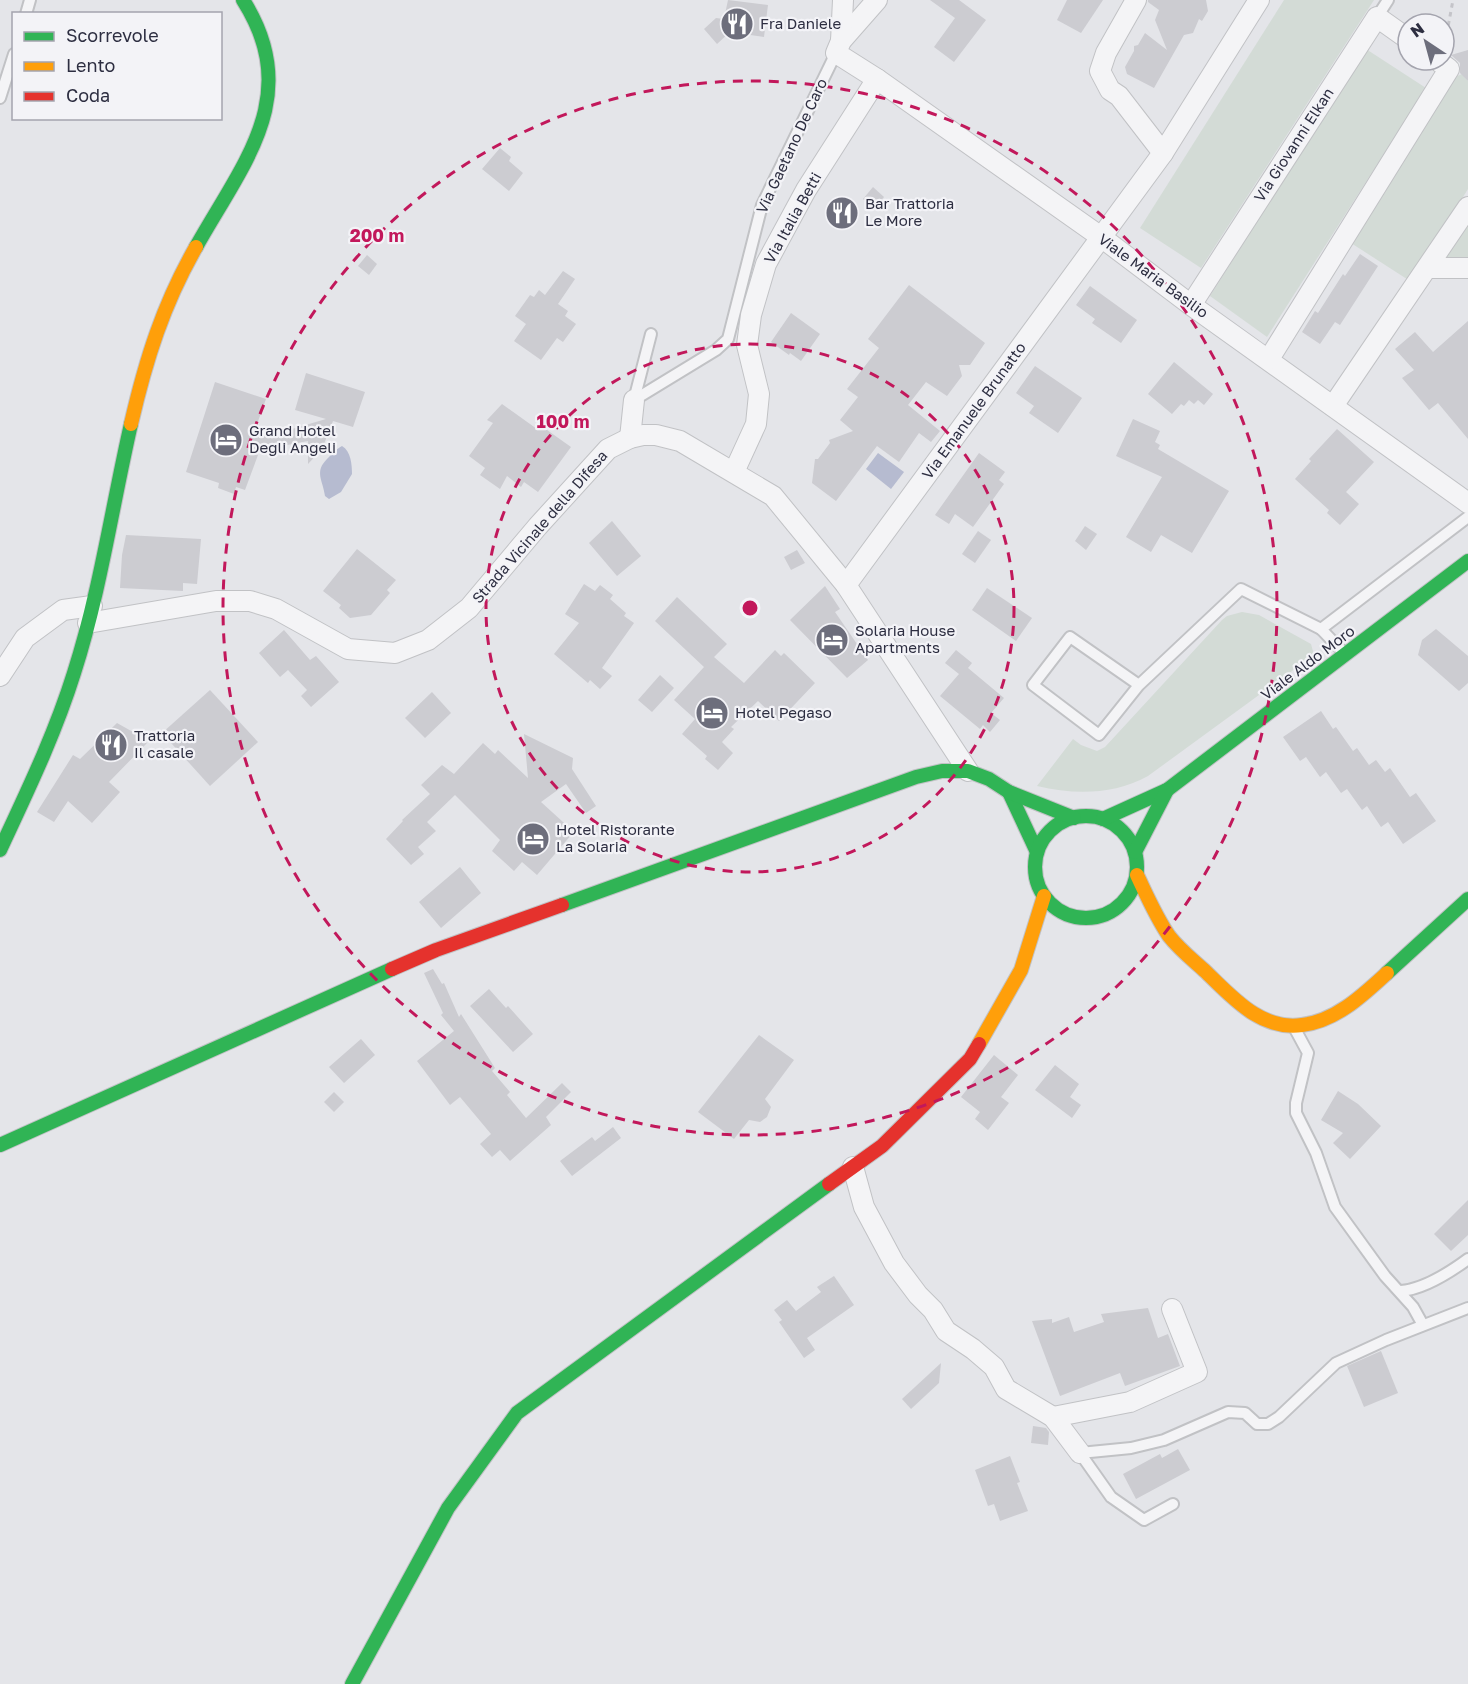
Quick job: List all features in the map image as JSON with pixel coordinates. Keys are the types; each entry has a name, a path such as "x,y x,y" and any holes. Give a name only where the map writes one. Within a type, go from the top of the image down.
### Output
{"main road":[{"path":"0,850 54,728 69,688 90,614 154,336 176,285 254,142 266,113 270,86 264,38 255,16 243,0"},
{"name":"Viale Aldo Moro","path":"1102,819 1167,790 1468,561"},
{"path":"0,1145 436,950 916,777 942,771 968,771 989,779 1009,792 1074,818"},
{"name":"Viale Aldo Moro","path":"1135,852 1167,790"},
{"path":"1009,792 1037,852"},
{"path":"1137,875 1118,913 1084,918 1069,915 1055,908 1044,896 1037,882 1035,867 1037,852 1045,837 1058,825 1074,818 1088,816 1117,826 1128,837 1135,852 1137,875 1157,915 1174,942 1250,1012 1273,1023 1293,1026 1316,1023 1340,1012 1359,999 1468,899"},
{"path":"352,1684 448,1508 517,1413 882,1146 970,1059 1021,970 1044,896"},
{"path":"1065,927 1084,918"},
{"path":"1144,926 1174,942"},
{"path":"1021,970 1041,949"}],"street":[{"path":"839,47 843,0"},
{"path":"839,47 877,0"},
{"path":"1136,0 1106,53 1100,70 1110,90 1119,96 1163,153"},
{"name":"Via Emanuele Brunatto","path":"846,585 1163,153 1259,0"},
{"path":"1377,17 1396,30"},
{"name":"Via Giovanni Elkan","path":"1191,304 1377,17"},
{"name":"Viale Maria Basilio","path":"839,47 877,79 1101,237 1468,503"},
{"path":"1269,359 1447,72"},
{"name":"Via Italia Betti","path":"734,472 756,424 759,394 747,345 751,315 766,264 806,190 877,79"},
{"path":"1333,406 1468,207"},
{"path":"1428,268 1468,268"},
{"path":"630,438 634,400"},
{"name":"Strada Vicinale della Difesa","path":"0,676 25,638 63,610 90,614 216,601 250,601 276,609 348,649 394,653 428,640 469,608 538,526 608,449 630,438 649,435 680,441 773,496 846,585 968,771"},
{"path":"854,1167 864,1207 894,1263 918,1295 933,1310 946,1330 973,1348 994,1367 1006,1389 1053,1417 1080,1453"},
{"path":"1053,1417 1130,1402 1197,1372 1172,1309"}],"lane":[{"path":"1377,17 1388,0"},
{"name":"Via Gaetano De Caro","path":"634,400 716,350 728,339 762,205 839,47"},
{"path":"0,98 12,60"},
{"path":"634,400 651,334"},
{"path":"1321,628 1468,517"},
{"path":"1139,685 1070,637 1033,685 1099,735 1139,685 1241,589 1321,628 1345,655"},
{"path":"1293,1026 1308,1053 1296,1102 1296,1113 1316,1153 1335,1207 1385,1276 1401,1291 1413,1307 1423,1325"},
{"path":"1401,1291 1412,1290 1454,1269 1468,1259"},
{"path":"1173,1504 1144,1520 1111,1497 1080,1453 1131,1448 1164,1440 1228,1412 1245,1413 1257,1424 1268,1424 1280,1417 1336,1363 1468,1308"}],"shaded area":[{"path":"1284,0 1374,0 1201,268 1140,228"},
{"path":"1366,49 1396,68 1396,72 1401,72 1426,88 1267,337 1210,296"},
{"path":"1462,74 1468,81 1468,189 1410,281 1351,243 1455,77"},
{"path":"1468,219 1468,265 1445,258"},
{"path":"1242,612 1259,615 1311,644 1314,655 1148,776 1121,787 1094,792 1065,791 1037,786 1073,739 1097,751 1105,747 1222,620 1227,616"}],"water":[{"path":"342,446 349,455 352,474 341,492 329,499 325,496 320,472 327,459"},
{"path":"878,453 904,472 891,489 866,469"}],"building":[{"name":"Fra Daniele","path":"728,0 768,5 764,37 730,32 717,44 704,29 716,18 724,19"},
{"path":"930,0 959,0 986,20 954,62 934,47 955,18"},
{"path":"1067,0 1103,0 1081,33 1057,20"},
{"path":"1148,0 1206,0 1208,11 1202,21 1199,19 1193,33 1184,35 1154,88 1127,74 1125,67 1134,51 1134,46 1138,45 1145,33 1167,50 1155,20 1159,10"},
{"path":"1468,50 1468,81 1460,73 1460,63 1456,59 1456,54"},
{"path":"500,148 511,157 509,161 523,173 509,191 482,169"},
{"path":"873,187 884,197 874,209 863,199"},
{"path":"1360,254 1378,266 1340,325 1335,322 1320,344 1302,332 1315,311 1318,313 1343,274 1345,276"},
{"path":"367,255 377,264 369,275 358,266"},
{"path":"563,271 575,279 558,304 568,311 565,316 576,324 563,342 557,338 541,360 514,341 526,324 515,316 530,295 534,297 539,290 545,295"},
{"path":"909,285 985,343 970,365 959,365 962,376 947,396 926,382 908,405 940,431 931,442 919,433 899,462 877,446 836,501 812,483 815,459 818,459 830,443 829,440 853,431 840,420 858,397 847,389 879,348 868,339"},
{"path":"1090,286 1137,320 1121,343 1092,323 1095,319 1076,305"},
{"path":"791,313 820,334 801,361 771,342"},
{"path":"1468,321 1468,439 1438,403 1429,410 1402,378 1414,370 1395,349 1415,332 1433,352"},
{"path":"1174,362 1213,394 1204,405 1198,400 1194,404 1189,400 1184,406 1181,404 1172,414 1148,394"},
{"path":"1035,366 1082,398 1058,433 1029,413 1034,406 1016,393"},
{"path":"306,373 365,392 353,427 333,421 322,449 308,464 308,441 282,446 280,453 250,450 258,455 245,490 236,487 234,494 218,488 219,483 186,472 215,382 266,399 256,427 275,434 326,419 295,410"},
{"path":"502,404 537,429 540,425 571,447 538,492 524,482 521,487 507,476 500,489 480,475 485,468 469,456 493,423 487,420"},
{"path":"1133,419 1160,431 1155,442 1160,445 1158,449 1229,491 1192,553 1161,535 1151,552 1126,537 1162,477 1116,456"},
{"path":"1337,429 1374,462 1346,492 1359,504 1340,525 1327,513 1329,510 1295,479 1311,461 1309,459"},
{"path":"979,453 1005,472 999,480 1004,484 973,527 955,514 949,524 935,515"},
{"path":"612,521 641,556 617,576 589,543"},
{"path":"1085,526 1097,534 1086,550 1075,541"},
{"path":"978,531 991,540 975,563 962,554"},
{"path":"126,535 201,539 197,584 183,583 183,591 120,588"},
{"path":"357,549 396,580 387,590 390,593 371,615 350,618 339,608 341,605 323,591"},
{"path":"797,550 805,563 791,570 784,557"},
{"path":"584,584 595,591 600,585 613,595 610,599 626,613 624,616 634,623 602,668 612,676 600,689 590,680 588,683 554,654 579,623 565,614"},
{"name":"Solaria House Apartments","path":"825,586 840,609 835,612 868,660 847,678 790,620"},
{"path":"987,588 1032,618 1016,641 972,610"},
{"path":"677,597 727,644 714,657 744,683 775,650 781,656 784,653 815,683 779,721 758,701 731,727 734,729 722,742 733,753 718,770 705,759 707,756 682,734 695,719 674,700 704,667 655,621"},
{"path":"1436,629 1468,656 1468,683 1459,691 1418,655 1422,640"},
{"path":"284,630 310,660 316,656 339,682 311,707 301,696 307,690 288,670 280,677 259,653"},
{"path":"956,650 972,663 968,668 1004,698 991,713 1000,720 990,732 983,725 980,729 940,696 959,674 945,663"},
{"path":"660,675 674,688 652,712 638,700"},
{"path":"210,690 258,742 210,786 162,733"},
{"path":"432,692 451,713 425,738 405,718"},
{"path":"1321,711 1333,729 1336,727 1353,751 1357,748 1369,765 1376,760 1385,772 1390,768 1410,797 1416,793 1436,821 1403,844 1388,822 1381,827 1367,806 1362,810 1347,789 1341,793 1326,772 1320,777 1306,757 1300,761 1283,737"},
{"path":"117,723 134,731 147,743 109,782 120,792 92,823 68,801 54,822 37,812 73,755 80,759"},
{"path":"524,734 573,758 572,769 596,806 586,813 566,784 541,802 574,832 537,875 522,862 514,871 492,851 500,840 455,795 427,822 436,831 418,847 424,854 411,865 386,839 402,820 430,794 421,785 442,765 454,774 483,743 495,754 498,750 528,778"},
{"path":"460,867 481,893 441,928 419,902"},
{"path":"433,969 442,984 444,983 459,1017 461,1014 495,1068 492,1071 510,1092 507,1095 526,1118 562,1083 571,1092 546,1117 551,1125 510,1161 500,1150 492,1157 480,1144 491,1134 460,1097 450,1105 417,1061 454,1031 441,1015 443,1013 424,973"},
{"path":"489,989 533,1034 513,1052 470,1006"},
{"path":"759,1035 794,1060 765,1099 771,1107 767,1117 760,1122 749,1120 734,1139 698,1112"},
{"path":"361,1039 375,1055 344,1083 329,1067"},
{"path":"994,1055 1018,1075 1001,1097 1009,1103 988,1130 975,1119 980,1112 961,1097"},
{"path":"1055,1065 1079,1084 1070,1097 1081,1105 1072,1118 1035,1090"},
{"path":"1338,1091 1358,1104 1381,1126 1350,1159 1333,1143 1343,1133 1321,1120"},
{"path":"334,1092 344,1102 334,1112 324,1102"},
{"path":"613,1127 621,1138 572,1176 560,1161 592,1137 595,1141"},
{"path":"1468,1200 1468,1235 1451,1251 1434,1234"},
{"path":"834,1276 854,1305 807,1338 815,1350 804,1358 779,1322 782,1320 774,1310 787,1300 796,1311 821,1292 817,1287"},
{"path":"1148,1308 1158,1338 1168,1334 1180,1366 1125,1386 1120,1373 1060,1396 1032,1321 1052,1319 1052,1323 1069,1317 1074,1332 1104,1322 1101,1314"},
{"path":"1381,1351 1398,1393 1364,1407 1347,1366"},
{"path":"941,1363 939,1383 911,1409 902,1399"},
{"path":"1033,1426 1046,1428 1049,1432 1048,1445 1031,1443"},
{"path":"1178,1449 1190,1470 1136,1499 1123,1474 1160,1454 1162,1458"},
{"path":"1010,1456 1028,1511 1000,1521 994,1504 988,1506 975,1470"}],"traffic: fast":[{"path":"196,247 248,157 260,128 267,98 268,67 260,35 243,0"},
{"path":"0,850 49,741 74,673 98,581 131,424"},
{"path":"1103,819 1167,790 1468,561"},
{"path":"562,905 916,777 942,771 968,771 989,779 1009,792 1074,818"},
{"path":"1135,852 1167,790"},
{"path":"1009,792 1037,852"},
{"path":"1086,816 1105,820 1122,831 1133,848 1137,867 1133,886 1122,903 1105,914 1086,918 1067,914 1050,903 1039,886 1035,867 1039,848 1050,831 1067,820 1086,816"},
{"path":"1387,973 1468,899"},
{"path":"0,1145 392,969"},
{"path":"352,1684 448,1508 517,1413 829,1184"}],"traffic: slow":[{"path":"131,424 143,377 165,311 196,247"},
{"path":"1137,875 1160,921 1178,946 1248,1010 1273,1023 1302,1025 1314,1023 1338,1013 1387,973"},
{"path":"979,1044 1021,970 1044,896"}],"traffic: jam":[{"path":"392,969 436,950 562,905"},
{"path":"829,1184 882,1146 970,1059 979,1044"}],"place":[{"name":"Fra Daniele","path":"737,24"},
{"name":"Bar Trattoria Le More","path":"842,213"},
{"name":"Grand Hotel Degli Angeli","path":"226,440"},
{"name":"Solaria House Apartments","path":"832,640"},
{"name":"Hotel Pegaso","path":"712,713"},
{"name":"Trattoria Il casale","path":"111,745"},
{"name":"Hotel Ristorante La Solaria","path":"533,839"}]}
